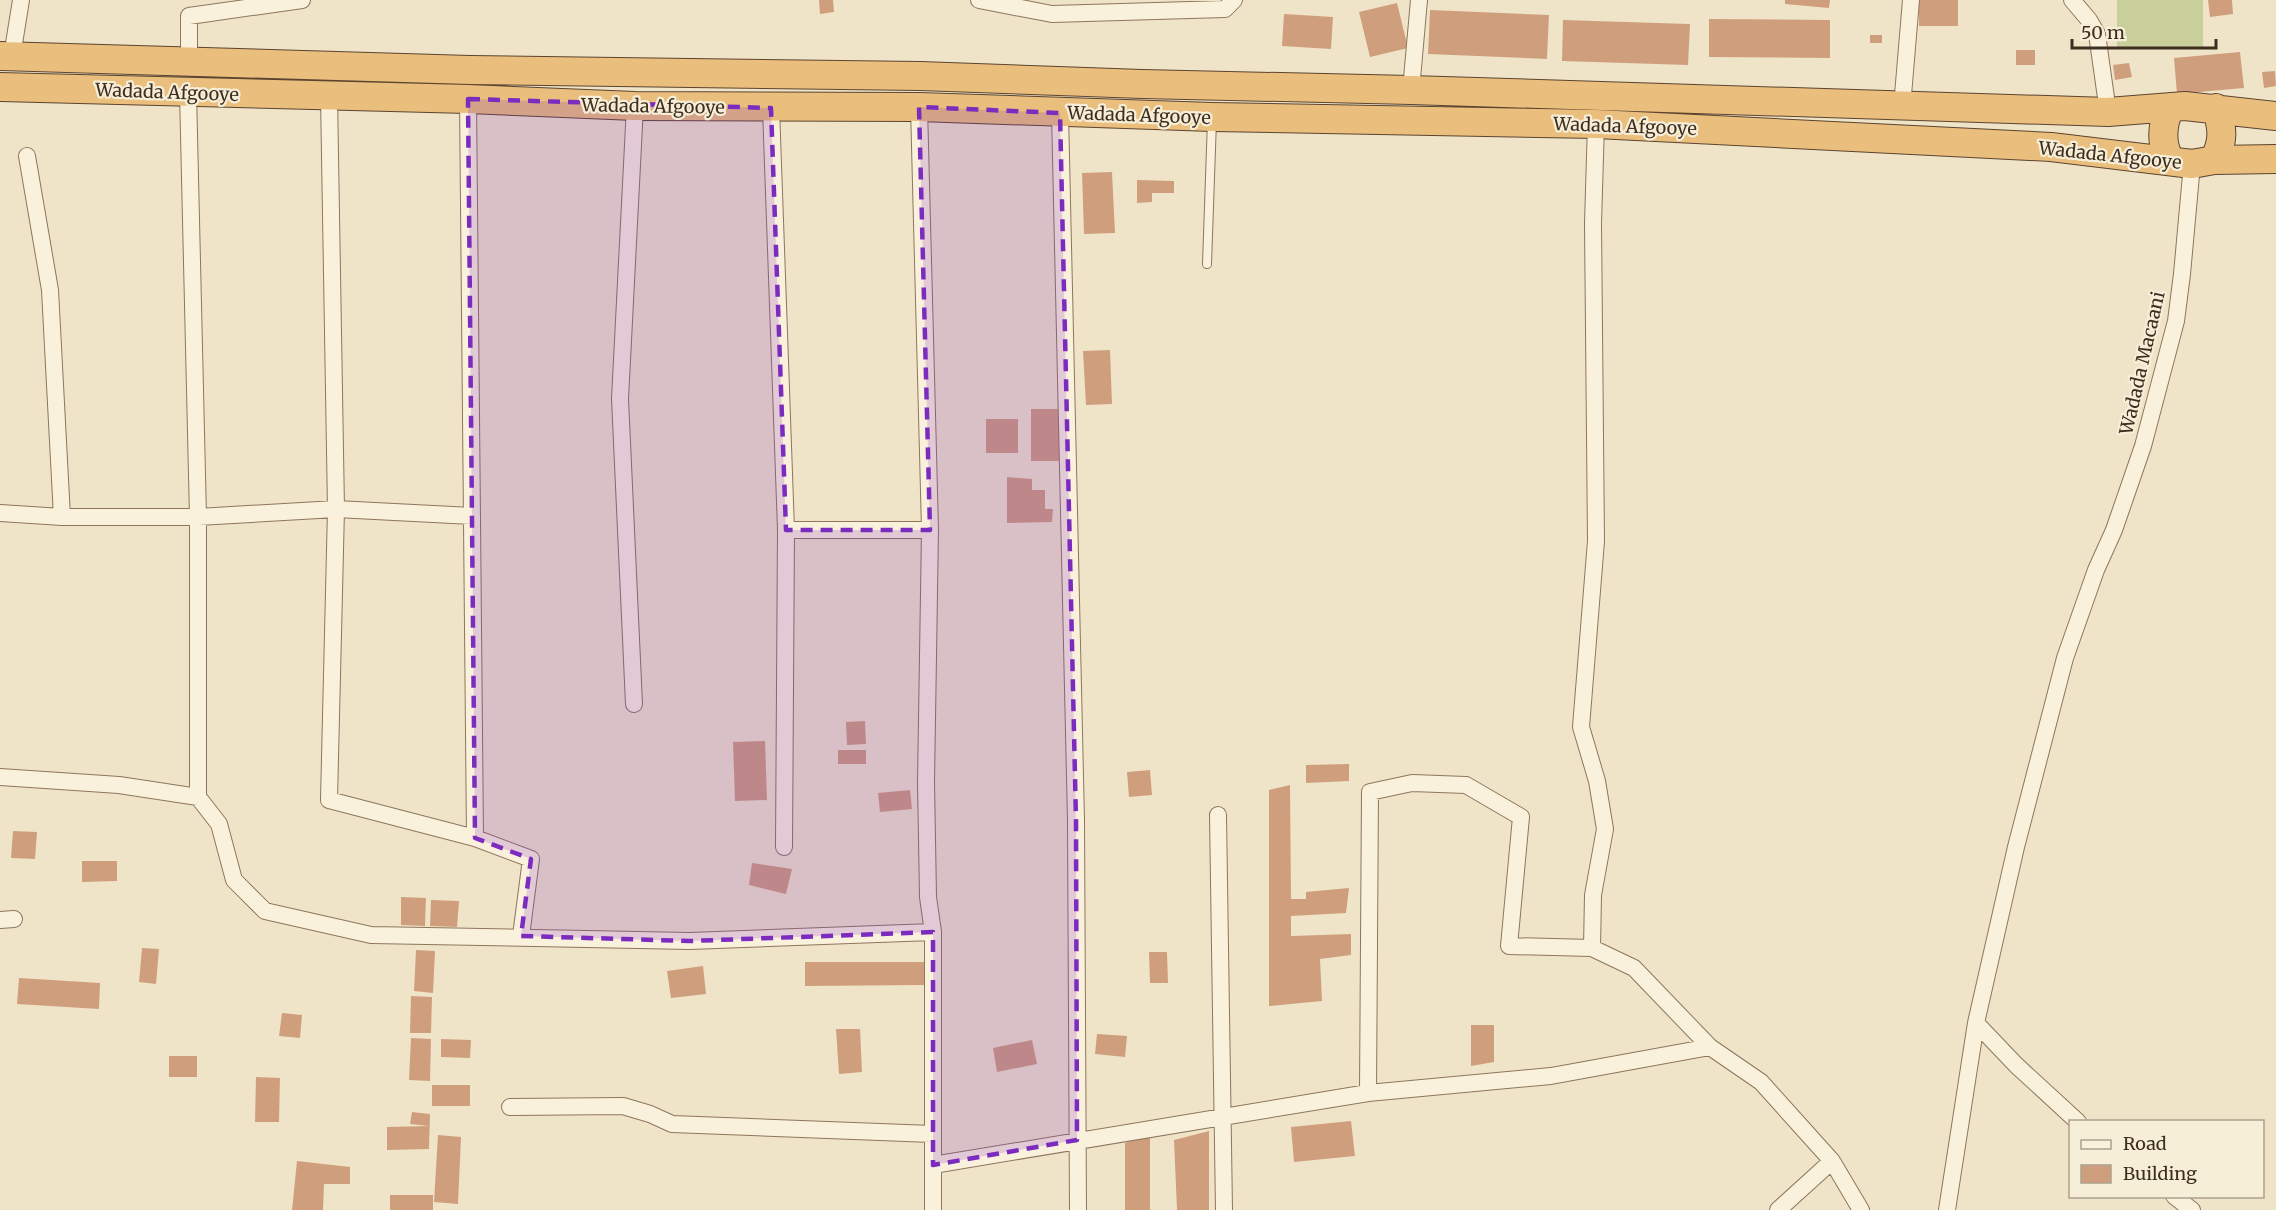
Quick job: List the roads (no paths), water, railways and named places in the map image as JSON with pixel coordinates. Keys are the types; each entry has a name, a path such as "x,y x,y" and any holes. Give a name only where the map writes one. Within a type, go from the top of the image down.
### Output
{"highway":[{"name":"Wadada Afgooye","path":"6,56 470,70 908,75 2108,112 2185,106 2276,116"},
{"name":"Wadada Afgooye","path":"0,87 468,99 634,106 919,107 1212,117 1596,124 2051,147 2192,162 2276,159"},
{"path":"2170,107 2164,120 2164,147 2192,162 2222,138 2222,124 2216,108"}],"street":[{"path":"6,56 21,0"},
{"path":"189,60 189,16 302,0"},
{"path":"979,0 1052,14 1225,9 1234,0"},
{"path":"1411,90 1419,0"},
{"path":"1902,107 1911,0"},
{"path":"2072,0 2089,20 2097,34 2108,112"},
{"path":"188,92 198,517 198,798 219,824 234,880 265,911 371,935 521,936 690,941 933,932"},
{"path":"329,96 336,509 329,800 475,838 531,859 521,936"},
{"path":"468,99 475,838"},
{"path":"634,106 620,399 634,704"},
{"path":"919,107 930,530 926,782 928,897 933,932 933,1210"},
{"path":"771,108 786,530 784,847"},
{"path":"1060,113 1076,821 1078,1210"},
{"path":"1592,948 1593,895 1605,829 1598,781 1581,727 1596,541 1593,223 1596,124"},
{"path":"27,156 50,290 62,517"},
{"name":"Wadada Macaani","path":"1947,1210 1976,1023 2016,847 2065,658 2143,446 2176,321 2192,162"},
{"path":"0,513 62,517 198,517 336,509 472,516"},
{"path":"786,530 930,530"},
{"path":"0,777 119,785 198,798"},
{"path":"1368,1093 1370,792 1412,783 1466,785 1521,817 1509,946 1592,948 1634,968 1710,1047 1761,1082 1832,1161 1861,1210"},
{"path":"1218,815 1224,1210"},
{"path":"1976,1023 2016,1065 2076,1120"},
{"path":"933,1165 1368,1093 1551,1076 1710,1047"},
{"path":"510,1107 623,1106 650,1114 672,1124 932,1134"},
{"path":"1778,1210 1832,1161"},
{"path":"2175,1198 2192,1210"}],"lane":[{"path":"1207,264 1212,117"}]}
